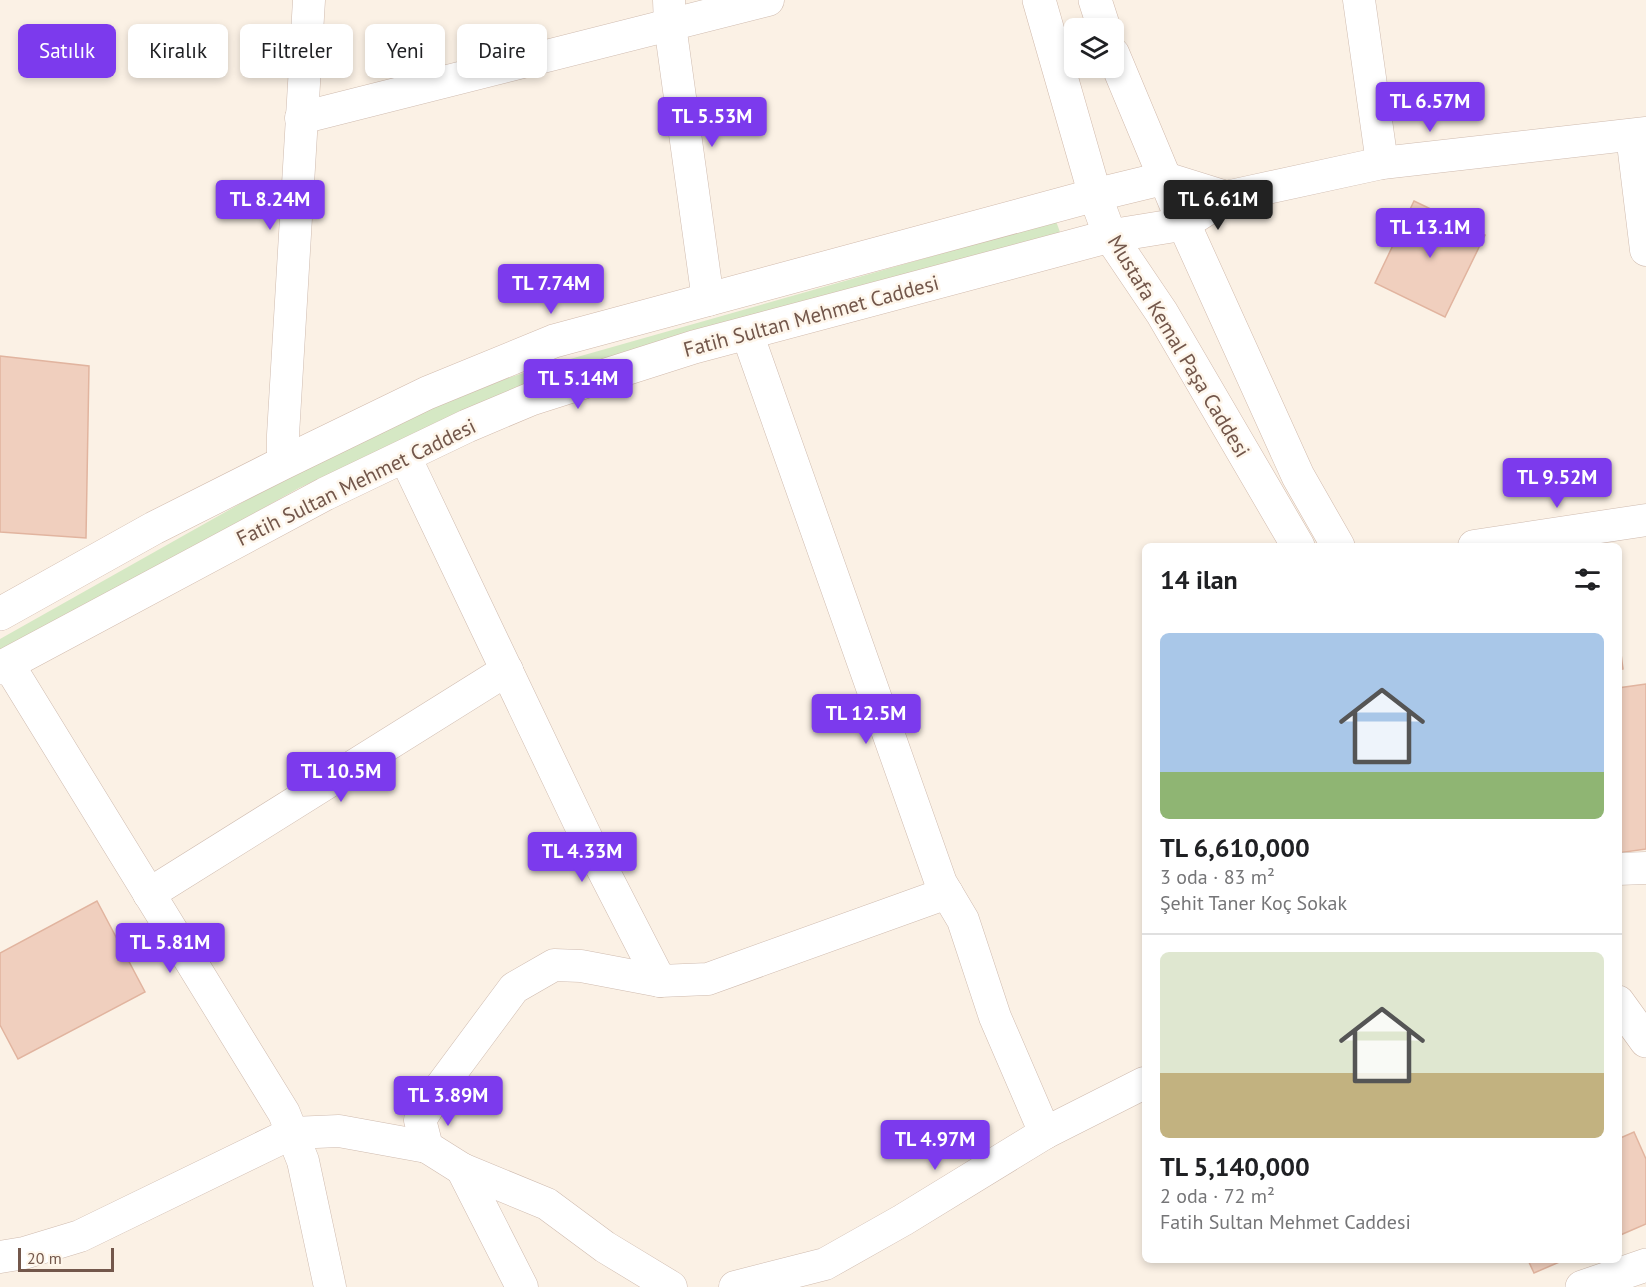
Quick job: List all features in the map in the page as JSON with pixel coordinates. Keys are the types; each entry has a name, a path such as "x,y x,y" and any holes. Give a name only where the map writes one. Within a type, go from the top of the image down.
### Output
{"main road":[{"name":"Mustafa Kemal Paşa Caddesi","path":"1039,0 1095,195 1110,236 1162,313 1296,543"},
{"path":"1095,0 1101,18"},
{"name":"Mustafa Kemal Paşa Caddesi","path":"1123,78 1184,224 1298,476 1336,543"},
{"name":"Fatih Sultan Mehmet Caddesi","path":"0,614 154,528 283,463 427,393 554,340 1165,178"},
{"name":"Fatih Sultan Mehmet Caddesi","path":"4,666 325,494 467,426 531,399 640,363 747,333 1110,236 1184,224"},
{"path":"1622,1008 1646,1041"},
{"path":"1582,1287 1646,1265"}],"street":[{"path":"283,463 309,0"},
{"path":"301,118 669,13 768,0"},
{"path":"1359,0 1382,163"},
{"path":"669,13 708,300"},
{"path":"1184,224 1226,197 1382,163 1639,134 1646,250"},
{"path":"1165,178 1226,197"},
{"path":"747,333 937,872 963,920 995,1017 1045,1133"},
{"path":"405,457 587,839 660,981"},
{"path":"1494,543 1646,520"},
{"path":"4,666 149,894 284,1113 303,1161 330,1287"},
{"path":"149,894 507,670"},
{"path":"1622,869 1646,868"},
{"path":"427,1147 420,1120 442,1085 514,988 554,965 581,966 660,981 708,979 947,893"},
{"path":"739,1287 825,1264 903,1220 1045,1133 1142,1084"},
{"path":"0,1257 24,1253 80,1236 292,1133 339,1131 427,1147 462,1169 547,1204 605,1247 671,1287"},
{"path":"462,1169 522,1287"}],"green space":[{"path":"1056,221 1061,235 437,424 299,488 0,656 0,639 268,488 425,411 542,367"}],"building":[{"path":"1414,201 1485,235 1445,317 1375,283"},
{"path":"0,356 89,366 86,538 0,532"},
{"path":"1646,684 1646,849 1622,852 1622,687"},
{"path":"97,901 145,992 18,1059 0,1025 0,953"},
{"path":"1634,1132 1646,1159 1646,1224 1622,1234 1622,1137"},
{"path":"1529,1263 1557,1263 1534,1273"}]}
